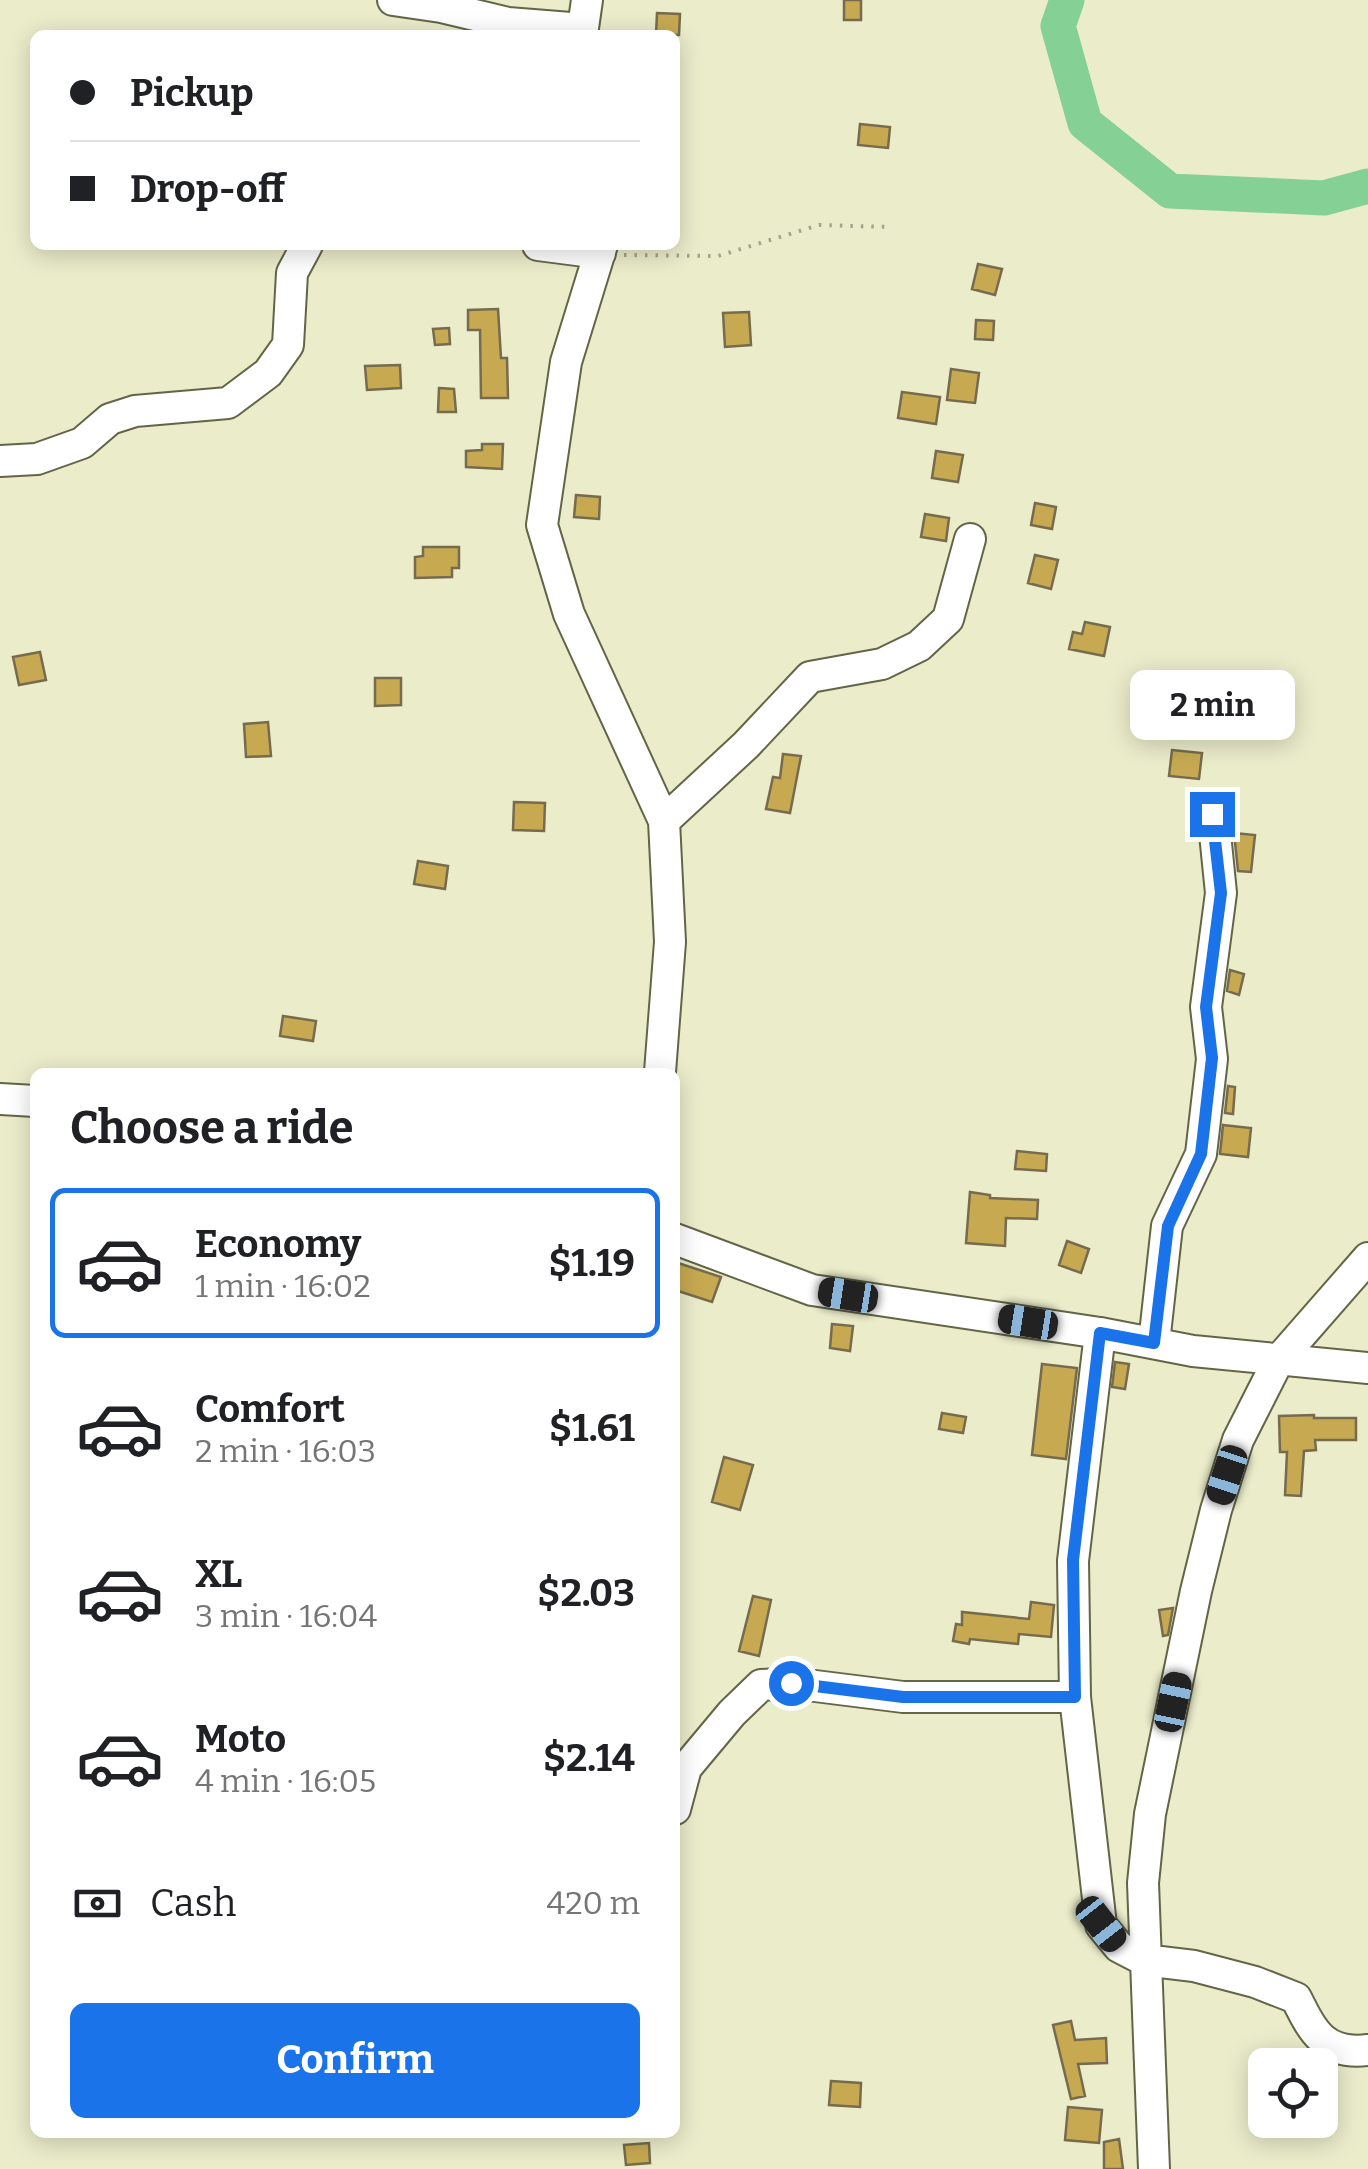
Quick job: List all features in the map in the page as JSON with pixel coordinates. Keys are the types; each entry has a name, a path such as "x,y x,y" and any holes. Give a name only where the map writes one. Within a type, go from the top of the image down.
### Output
{"street":[{"path":"392,0 442,6 508,23 584,21"},
{"path":"0,461 37,459 82,442 110,419 134,411 228,403 268,372 288,344 292,273 304,250"},
{"path":"600,250 566,362 542,525 569,614 664,821 670,942 660,1068"},
{"path":"664,821 746,745 810,677 882,664 919,646 948,618 970,539"},
{"path":"1154,1343 1168,1226 1201,1154 1212,1058 1206,1007 1221,893 1212,814"},
{"path":"0,1099 30,1100"},
{"path":"680,1241 812,1290 1278,1361 1368,1368"},
{"path":"1154,2169 1143,1883 1150,1814 1196,1591 1238,1440 1278,1361 1368,1258"},
{"path":"1100,1333 1073,1560 1075,1697 1101,1924 1118,1947 1144,1960 1194,1966 1296,1998 1314,2034 1347,2052 1368,2050"},
{"path":"680,1790 686,1768 761,1685 791,1683 903,1697 1075,1697"}],"path":[{"path":"617,250 718,256 819,225 890,227"}],"building":[{"path":"844,0 861,0 861,20 844,20"},
{"path":"657,13 680,14 679,30 656,30"},
{"path":"860,124 890,127 888,148 858,145"},
{"path":"978,264 1002,269 995,295 972,289"},
{"path":"498,309 501,358 507,358 508,398 481,398 480,330 468,330 468,310"},
{"path":"749,312 751,345 725,347 723,313"},
{"path":"976,320 994,321 993,340 975,339"},
{"path":"449,328 450,344 435,345 433,329"},
{"path":"400,365 401,388 367,390 365,366"},
{"path":"951,369 979,373 975,403 947,400"},
{"path":"439,388 454,389 456,412 438,412"},
{"path":"902,392 940,397 936,424 898,418"},
{"path":"482,444 503,444 502,469 466,467 466,451 482,450"},
{"path":"936,451 963,455 958,482 932,478"},
{"path":"576,495 600,497 599,519 574,517"},
{"path":"1035,503 1056,507 1052,529 1031,525"},
{"path":"925,514 949,518 946,541 921,537"},
{"path":"423,547 459,547 459,568 452,568 452,577 415,578 415,557 423,556"},
{"path":"1035,555 1058,560 1051,589 1028,583"},
{"path":"1085,622 1110,627 1104,656 1069,649 1073,632 1082,634"},
{"path":"40,652 46,680 19,685 13,657"},
{"path":"375,678 401,678 401,705 375,706"},
{"path":"268,722 271,756 246,757 244,724"},
{"path":"1172,750 1202,753 1199,779 1169,776"},
{"path":"783,754 801,756 790,813 766,809 773,777 780,778"},
{"path":"514,802 545,803 544,831 513,830"},
{"path":"1234,833 1255,835 1251,872 1238,871"},
{"path":"418,861 448,866 445,889 414,884"},
{"path":"1230,970 1244,974 1239,995 1227,991"},
{"path":"283,1016 316,1021 313,1041 280,1036"},
{"path":"1228,1086 1235,1087 1233,1114 1225,1113"},
{"path":"1223,1125 1251,1128 1248,1157 1220,1154"},
{"path":"1017,1151 1047,1154 1046,1171 1015,1169"},
{"path":"970,1192 990,1198 1038,1200 1037,1219 1006,1218 1005,1246 966,1243"},
{"path":"1067,1241 1089,1249 1081,1273 1059,1265"},
{"path":"680,1264 721,1277 712,1302 680,1292"},
{"path":"832,1324 853,1326 850,1351 830,1348"},
{"path":"1115,1362 1129,1364 1125,1389 1112,1387"},
{"path":"1042,1364 1077,1368 1066,1459 1032,1455"},
{"path":"942,1413 966,1417 963,1433 939,1429"},
{"path":"1279,1416 1356,1418 1356,1440 1315,1440 1316,1450 1304,1451 1301,1496 1285,1495 1287,1452 1280,1452"},
{"path":"724,1457 753,1465 740,1510 712,1502"},
{"path":"753,1596 771,1600 759,1656 739,1651"},
{"path":"1031,1602 1054,1605 1051,1637 1019,1634 1018,1644 953,1641 956,1624 962,1625 962,1612 1029,1619"},
{"path":"1173,1608 1168,1635 1163,1636 1159,1610"},
{"path":"1071,2021 1075,2040 1106,2038 1107,2063 1078,2064 1085,2096 1071,2099 1053,2025"},
{"path":"831,2081 861,2083 860,2107 829,2105"},
{"path":"1068,2107 1102,2110 1099,2143 1065,2140"},
{"path":"1119,2139 1123,2169 1104,2169 1104,2142"},
{"path":"649,2143 650,2163 626,2165 624,2145"}],"waterway":[{"path":"1067,0 1058,26 1085,123 1170,191 1324,198 1368,186"}],"route":[{"path":"791,1683 903,1697 1075,1697 1073,1560 1100,1333 1154,1343 1168,1226 1201,1154 1212,1058 1206,1007 1221,893 1212,814"}]}
